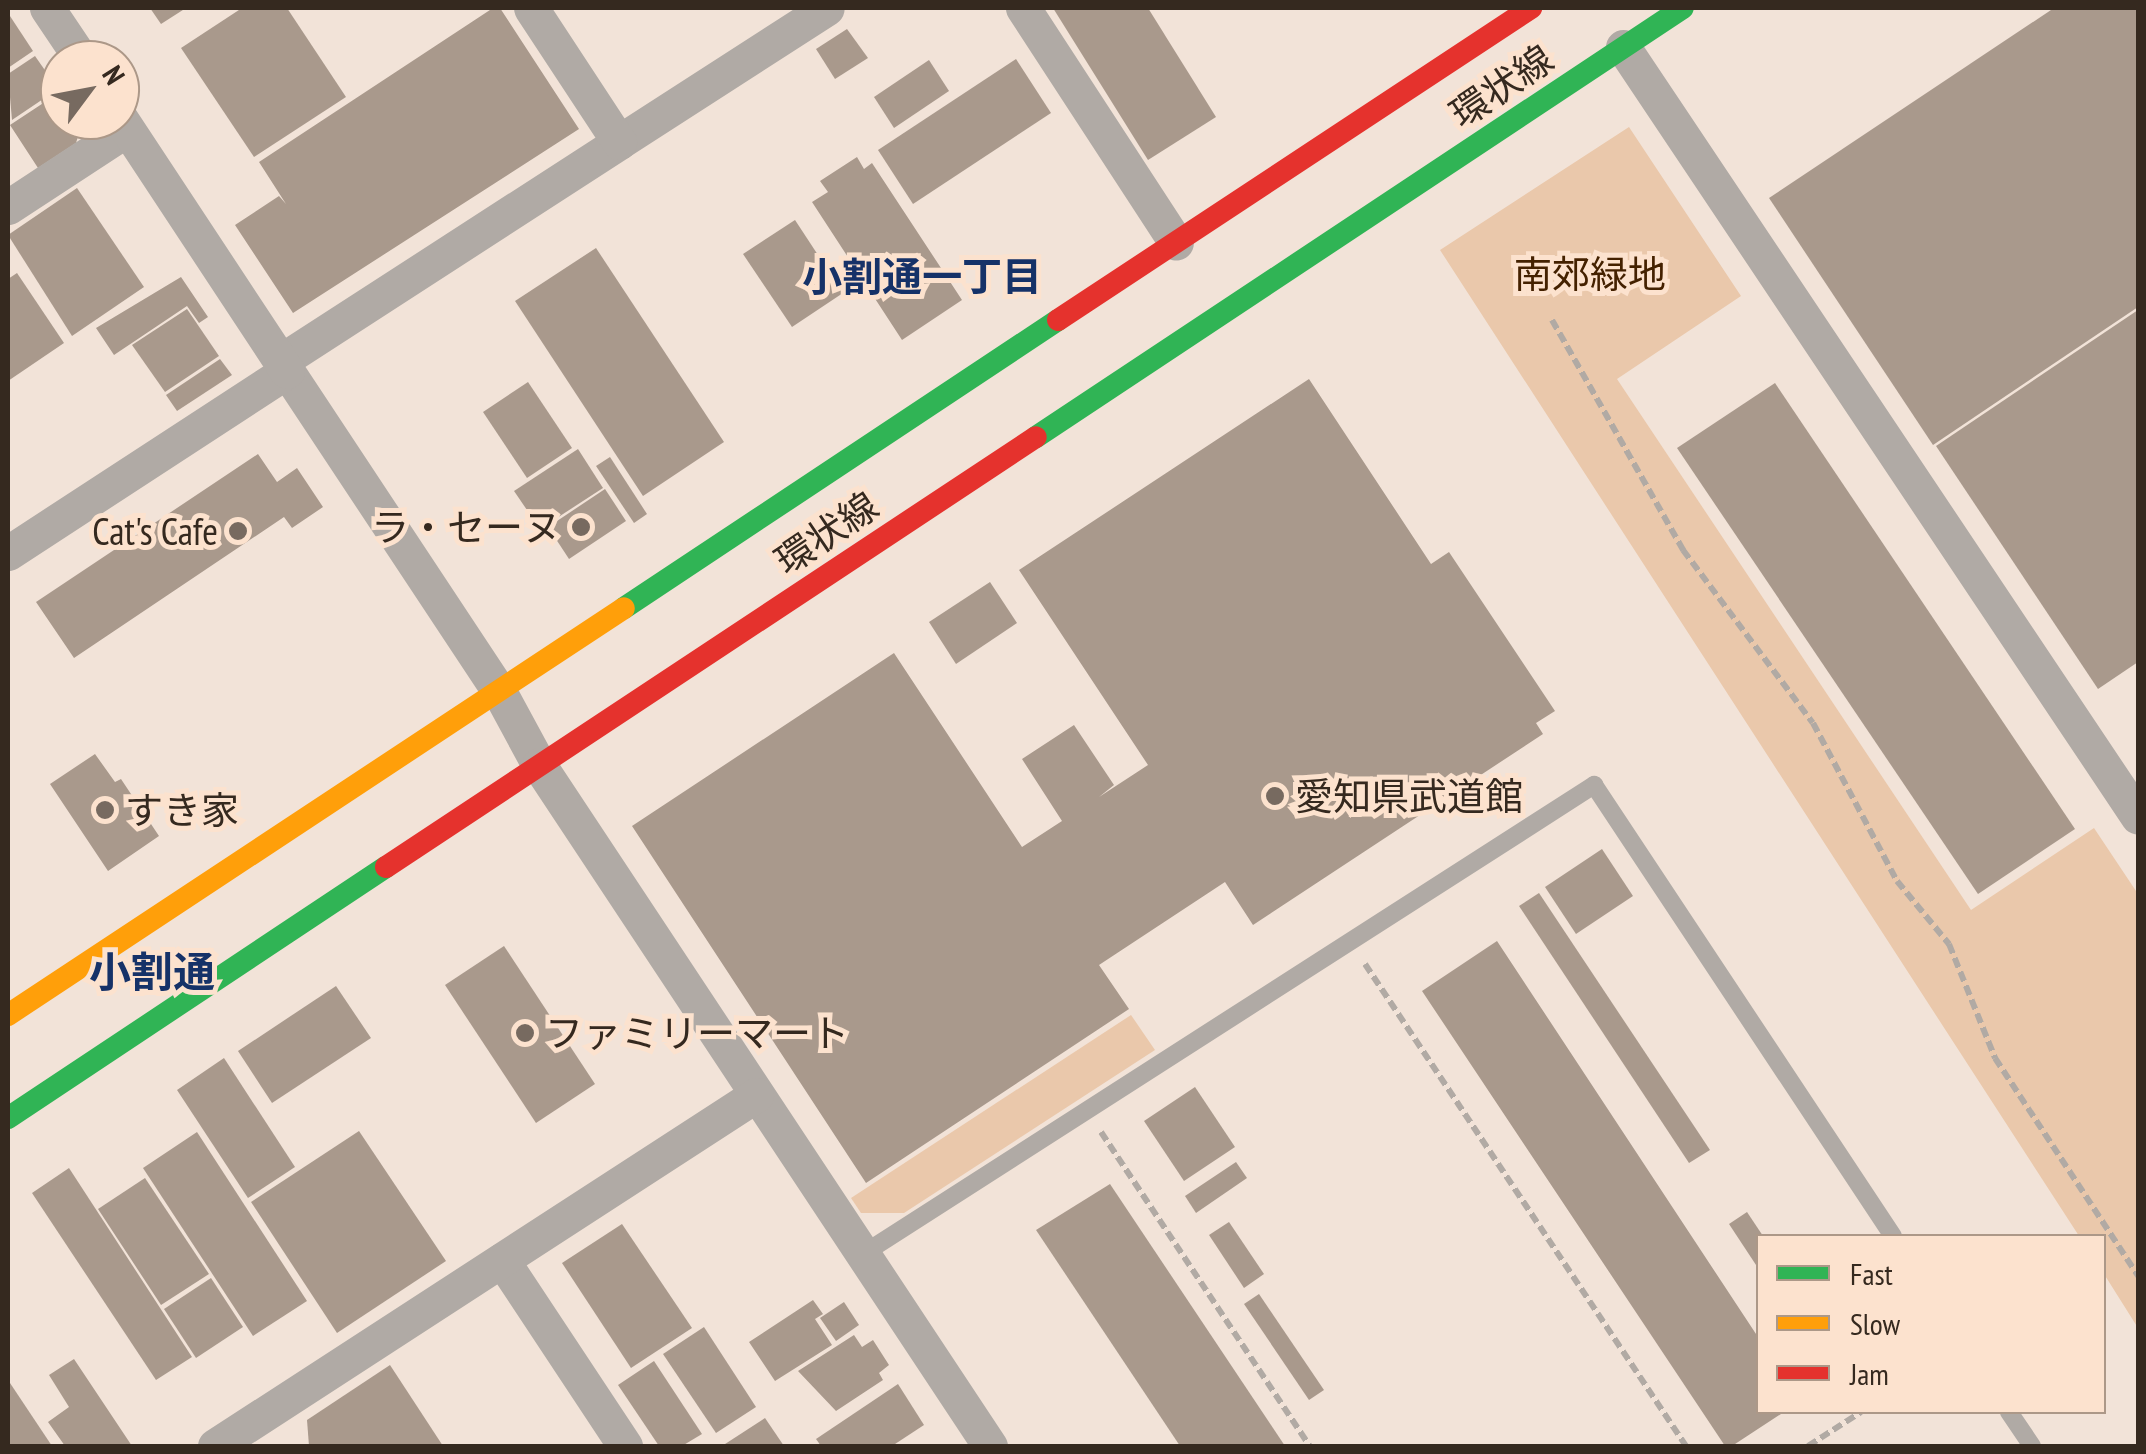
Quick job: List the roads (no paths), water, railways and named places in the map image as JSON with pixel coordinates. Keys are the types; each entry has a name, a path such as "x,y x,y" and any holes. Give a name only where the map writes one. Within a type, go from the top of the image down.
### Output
{"main road":[{"name":"環状線","path":"8,1015 1531,8"},
{"name":"環状線","path":"8,1118 1683,8"}],"street":[{"path":"47,8 69,40"},
{"path":"531,8 620,142"},
{"path":"8,553 620,142 827,8"},
{"path":"1023,8 1176,243"},
{"path":"1623,46 2138,817"},
{"path":"8,208 101,140"},
{"path":"135,140 500,693 539,765 990,1446"},
{"path":"215,1446 257,1435 502,1260 756,1095"},
{"path":"502,1260 625,1446"}],"lane":[{"path":"863,1254 1594,785 1893,1234"},
{"path":"2010,1414 2032,1446"}],"place":[{"name":"ラ・セーヌ","path":"581,527"},
{"name":"Cat's Cafe","path":"238,531"},
{"name":"愛知県武道館","path":"1275,796"},
{"name":"すき家","path":"105,810"},
{"name":"ファミリーマート","path":"525,1033"}],"district":[{"name":"小割通一丁目","path":"922,276"},
{"name":"小割通","path":"152,972"}],"park label":[{"name":"南郊緑地","path":"1590,274"}]}
